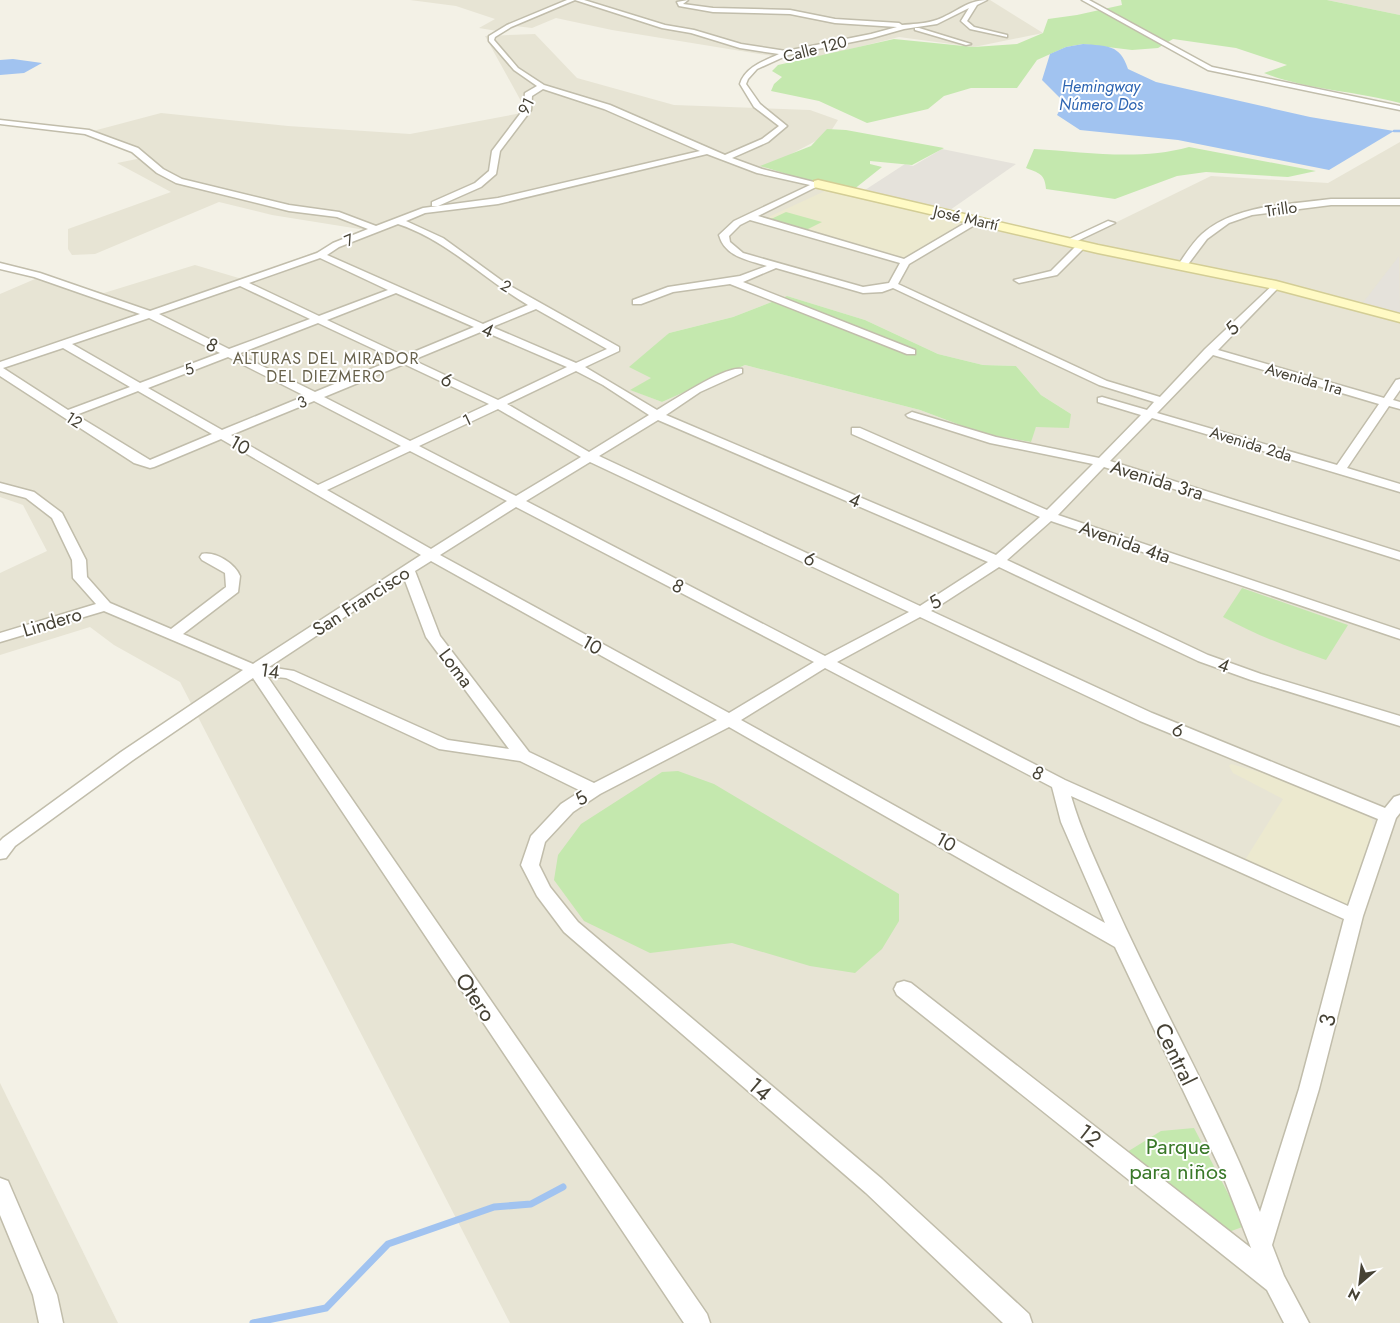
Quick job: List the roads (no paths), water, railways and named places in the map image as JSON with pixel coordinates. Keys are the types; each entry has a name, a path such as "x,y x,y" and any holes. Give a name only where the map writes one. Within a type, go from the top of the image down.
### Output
{"street":[{"name":"91","path":"424,210 478,185 493,172 496,150 527,110 528,95 542,86 516,69 491,40 492,36 509,26 572,0"},
{"path":"578,0 664,27 692,31 740,46 786,53"},
{"path":"685,0 680,2 681,5 713,10 776,10 835,21 867,22 903,27"},
{"name":"Calle 120","path":"727,157 770,138 779,133 783,126 757,105 743,84 745,78 755,68 786,53 872,36 903,27 935,23 956,11 984,0"},
{"path":"1085,0 1210,69 1400,108"},
{"path":"974,5 964,21 972,28 1005,36"},
{"path":"913,27 968,44"},
{"name":"José Martí","path":"542,86 607,107 708,151 760,170 1068,242 1276,285 1400,318"},
{"path":"0,122 86,132 135,150 160,171 179,181 289,208 339,215 377,230"},
{"name":"7","path":"0,366 320,255 336,245 424,210 498,200 614,175 708,151"},
{"path":"818,184 737,223 724,236 726,243 740,255 863,290 882,289 893,285 905,262 976,221"},
{"name":"Trillo","path":"1183,265 1204,237 1226,221 1251,213 1331,202 1400,202"},
{"path":"750,217 905,262"},
{"name":"2","path":"398,221 411,224 430,234 503,285 615,349"},
{"path":"1068,242 1111,222"},
{"path":"1019,280 1054,273 1082,245"},
{"name":"4","path":"320,255 396,290 578,368 607,383 657,415 998,561 1204,658 1256,677 1400,721"},
{"path":"637,302 672,289 754,276 776,265"},
{"name":"8","path":"0,266 37,274 150,314 316,397 1059,784 1354,916"},
{"path":"730,280 911,352"},
{"name":"6","path":"242,283 500,405 590,457 1146,717 1394,808"},
{"path":"893,285 1103,383 1162,401"},
{"name":"5","path":"537,840 567,808 594,790 729,720 825,662 921,611 998,561 1049,516 1162,401 1208,351 1276,285"},
{"name":"5","path":"66,415 396,290"},
{"name":"3","path":"150,464 537,305"},
{"name":"10","path":"64,344 431,555 729,720 1122,942"},
{"name":"1","path":"319,489 615,349"},
{"name":"Avenida 1ra","path":"1208,351 1400,406"},
{"name":"12","path":"0,371 138,460 150,464"},
{"name":"San Francisco","path":"0,853 9,842 82,787 255,670 431,555 696,390 738,371"},
{"path":"1339,471 1400,382"},
{"name":"Avenida 2da","path":"1102,400 1400,488"},
{"name":"Avenida 3ra","path":"912,415 994,440 1100,462 1400,556"},
{"name":"Avenida 4ta","path":"856,431 1049,516 1400,635"},
{"name":"14","path":"0,487 30,495 57,516 79,560 80,578 105,606 255,670 289,674 445,745 522,756 594,790"},
{"path":"172,635 233,589 235,578 230,567 208,557"},
{"name":"Loma","path":"408,571 433,637 522,756"},
{"name":"Lindero","path":"0,638 105,606"},
{"name":"Otero","path":"255,670 698,1323"},
{"name":"Central","path":"1059,784 1070,822 1122,942 1231,1167 1262,1242 1275,1282 1297,1323"},
{"name":"3","path":"1262,1242 1310,1089 1354,916 1394,808"},
{"name":"14","path":"537,840 530,865 543,892 571,927 874,1186 1020,1323"},
{"name":"12","path":"904,989 1275,1282"},
{"path":"0,1188 45,1295 51,1323"}],"water":[{"name":"Hemingway Número Dos","path":"1083,44 1112,48 1121,55 1128,69 1156,82 1310,117 1394,131 1329,170 1178,140 1080,130 1057,115 1064,102 1042,80 1050,54 1066,47"},
{"path":"13,59 42,63 24,73 0,75 0,60"}],"waterway":[{"path":"1394,131 1400,131"},
{"path":"253,1323 326,1308 388,1244 494,1207 531,1204 563,1187"}],"district":[{"name":"ALTURAS DEL MIRADOR DEL DIEZMERO","path":"326,367"}],"park label":[{"name":"Parque para niños","path":"1178,1158"}]}
